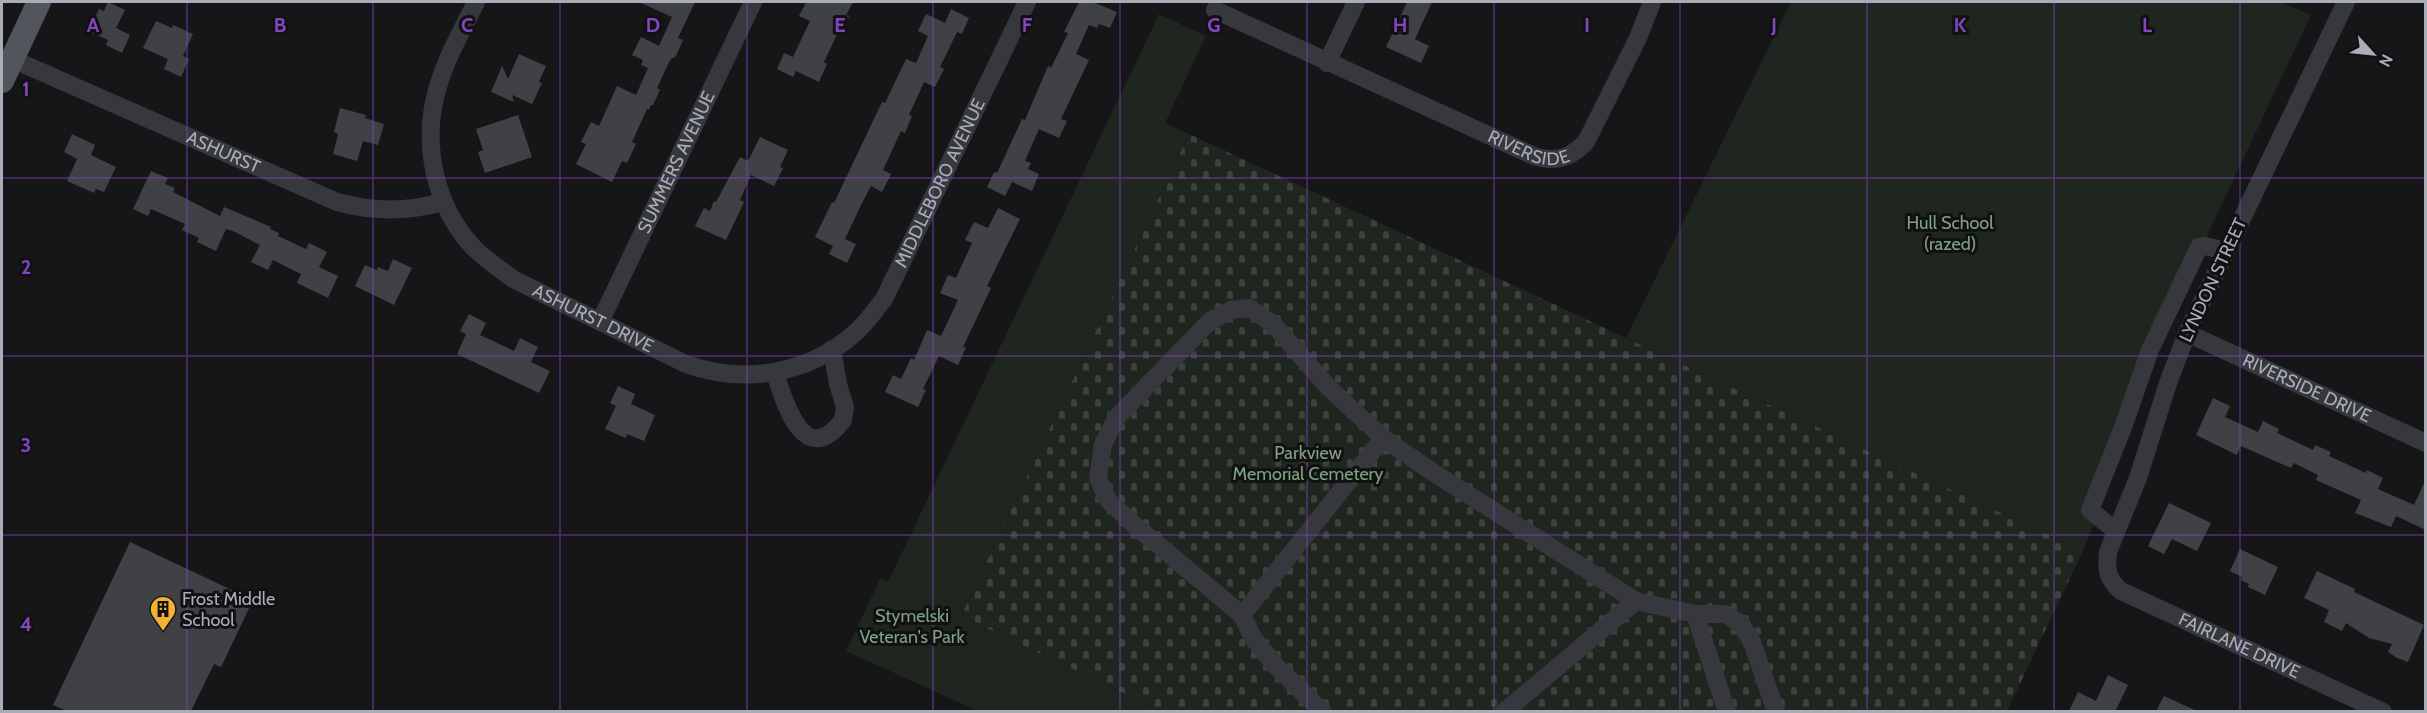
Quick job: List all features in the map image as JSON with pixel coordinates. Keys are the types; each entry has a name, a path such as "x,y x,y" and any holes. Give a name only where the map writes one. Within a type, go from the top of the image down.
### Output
{"main road":[{"path":"2,81 39,2"}],"street":[{"name":"ASHURST DRIVE","path":"476,2 445,65 435,95 430,125 431,150 443,202 463,234 492,264 513,279 702,370 737,376 775,374 809,361"},
{"name":"SUMMERS AVENUE","path":"600,322 753,2"},
{"name":"MIDDLEBORO AVENUE","path":"809,361 832,349 856,332 884,299 1027,2"},
{"path":"1215,10 1327,63 1356,2"},
{"name":"RIVERSIDE","path":"1327,63 1534,156 1554,160 1573,154 1586,142 1638,38 1652,2"},
{"name":"LYNDON STREET","path":"2108,570 2108,552 2138,478 2168,383 2187,333 2346,2"},
{"name":"ASHURST","path":"12,59 337,202 360,208 390,211 420,208 443,202"},
{"path":"2116,531 2090,510 2122,430 2150,350 2199,247 2205,246 2226,251"},
{"path":"1323,711 1275,665 1253,638 1242,615 1133,524 1108,500 1098,478 1103,444 1117,417 1210,321 1231,310 1250,308 1274,325 1328,387 1383,438 1636,602 1695,614 1725,614 1741,624 1752,642 1776,711"},
{"name":"RIVERSIDE DRIVE","path":"2187,333 2426,443"},
{"path":"775,374 784,402 800,430 816,438 827,436 843,420 844,407 837,384 832,349"},
{"path":"1242,615 1383,438"},
{"name":"FAIRLANE DRIVE","path":"2108,570 2110,582 2121,591 2383,711"},
{"path":"1504,711 1636,602"},
{"path":"1695,614 1727,711"}],"green space":[{"name":"Hull School (razed)","path":"1791,2 2281,2 2311,15 2158,340 2107,493 2083,551 1626,338"},
{"name":"Stymelski Veteran's Park","path":"1159,14 1206,36 1165,123 1189,134 961,616 1161,711 978,711 846,651 880,579 888,582"},
{"name":"Parkview Memorial Cemetery","path":"1189,134 2083,551 2007,711 1161,711 961,616"}],"building":[{"path":"108,2 125,10 116,28 130,35 122,53 106,45 108,40 89,31 99,9 104,11"},
{"path":"639,2 695,2 678,38 683,40 676,56 670,60 657,88 660,90 653,105 649,110 647,109 632,142 636,144 627,163 622,161 612,182 576,164 586,144 581,142 591,122 599,126 617,86 636,95 648,68 641,65 643,60 632,55 641,37 659,46 672,17"},
{"path":"806,2 853,2 846,15 849,16 842,32 839,30 824,62 827,64 819,82 796,71 793,77 777,69 784,53 793,57 810,21 799,16"},
{"path":"1079,2 1093,2 1117,12 1110,28 1099,24 1097,28 1089,25 1076,54 1089,60 1061,119 1067,121 1059,138 1039,129 1025,161 1031,163 1028,169 1039,174 1032,191 1012,182 1005,196 987,187 994,172 997,173 1022,119 1025,120 1048,66 1051,68 1068,33 1064,32"},
{"path":"1407,2 1432,2 1415,39 1429,46 1421,63 1386,47"},
{"path":"951,9 969,18 962,34 957,32 940,67 944,69 935,87 924,82 909,115 912,116 905,133 901,131 883,170 891,174 882,192 871,186 861,205 845,239 856,244 847,263 829,254 833,246 815,237 906,59 916,63 928,36 918,31 926,14 945,23"},
{"path":"156,21 172,28 173,25 193,34 183,56 189,59 181,77 164,69 168,59 143,48"},
{"path":"519,54 546,66 539,82 542,83 532,104 512,95 514,102 491,92 502,66 508,79"},
{"path":"340,108 366,115 365,118 384,124 378,145 363,141 357,161 333,154 338,134 334,132"},
{"path":"518,115 532,157 485,173 478,152 483,150 476,129"},
{"path":"72,134 95,145 91,155 116,167 104,192 96,189 94,193 67,181 77,159 64,152"},
{"path":"760,137 788,150 780,167 783,168 774,186 751,175 740,200 744,202 726,240 695,226 704,208 710,211 714,201 716,202 740,157 748,161"},
{"path":"151,171 168,178 165,184 175,188 173,192 220,216 224,207 271,227 270,229 279,233 278,236 306,249 309,243 327,252 319,267 338,276 328,298 297,283 301,274 273,260 268,270 251,262 260,245 233,231 226,229 216,251 197,242 199,238 182,230 185,224 151,209 148,216 133,209"},
{"path":"998,208 1020,219 987,286 991,288 963,347 966,348 958,365 939,356 923,389 926,390 918,407 885,392 893,375 901,379 911,358 914,360 927,330 941,336 958,300 940,293 948,275 956,278 972,243 965,240 974,222 988,228"},
{"path":"393,259 412,268 394,305 355,286 365,265 377,270 378,267 388,271"},
{"path":"469,314 486,323 480,335 514,351 520,338 538,347 531,362 550,371 539,393 457,354 466,334 460,331"},
{"path":"618,386 635,394 631,404 655,415 644,441 627,434 626,438 605,429 616,406 610,403"},
{"path":"2213,398 2230,406 2225,417 2258,432 2263,421 2279,429 2277,433 2313,450 2315,445 2331,452 2329,456 2383,478 2378,489 2414,505 2426,479 2426,530 2396,516 2391,527 2355,513 2361,500 2316,480 2318,475 2294,463 2291,468 2241,446 2237,455 2196,435"},
{"path":"2169,503 2211,523 2197,551 2172,539 2164,554 2148,546"},
{"name":"Frost Middle School","path":"130,542 253,600 221,667 214,664 191,711 67,711 53,705"},
{"path":"2240,549 2278,567 2265,595 2248,587 2249,584 2241,580 2242,577 2230,571"},
{"path":"2317,571 2355,589 2354,592 2424,625 2408,662 2388,652 2392,644 2369,638 2346,623 2342,631 2324,622 2329,610 2304,598"},
{"path":"2108,675 2128,685 2116,710 2119,711 2069,711 2078,692 2096,701"},
{"path":"2164,696 2197,711 2156,711"}],"place":[{"name":"Frost Middle School","path":"163,632"}]}
